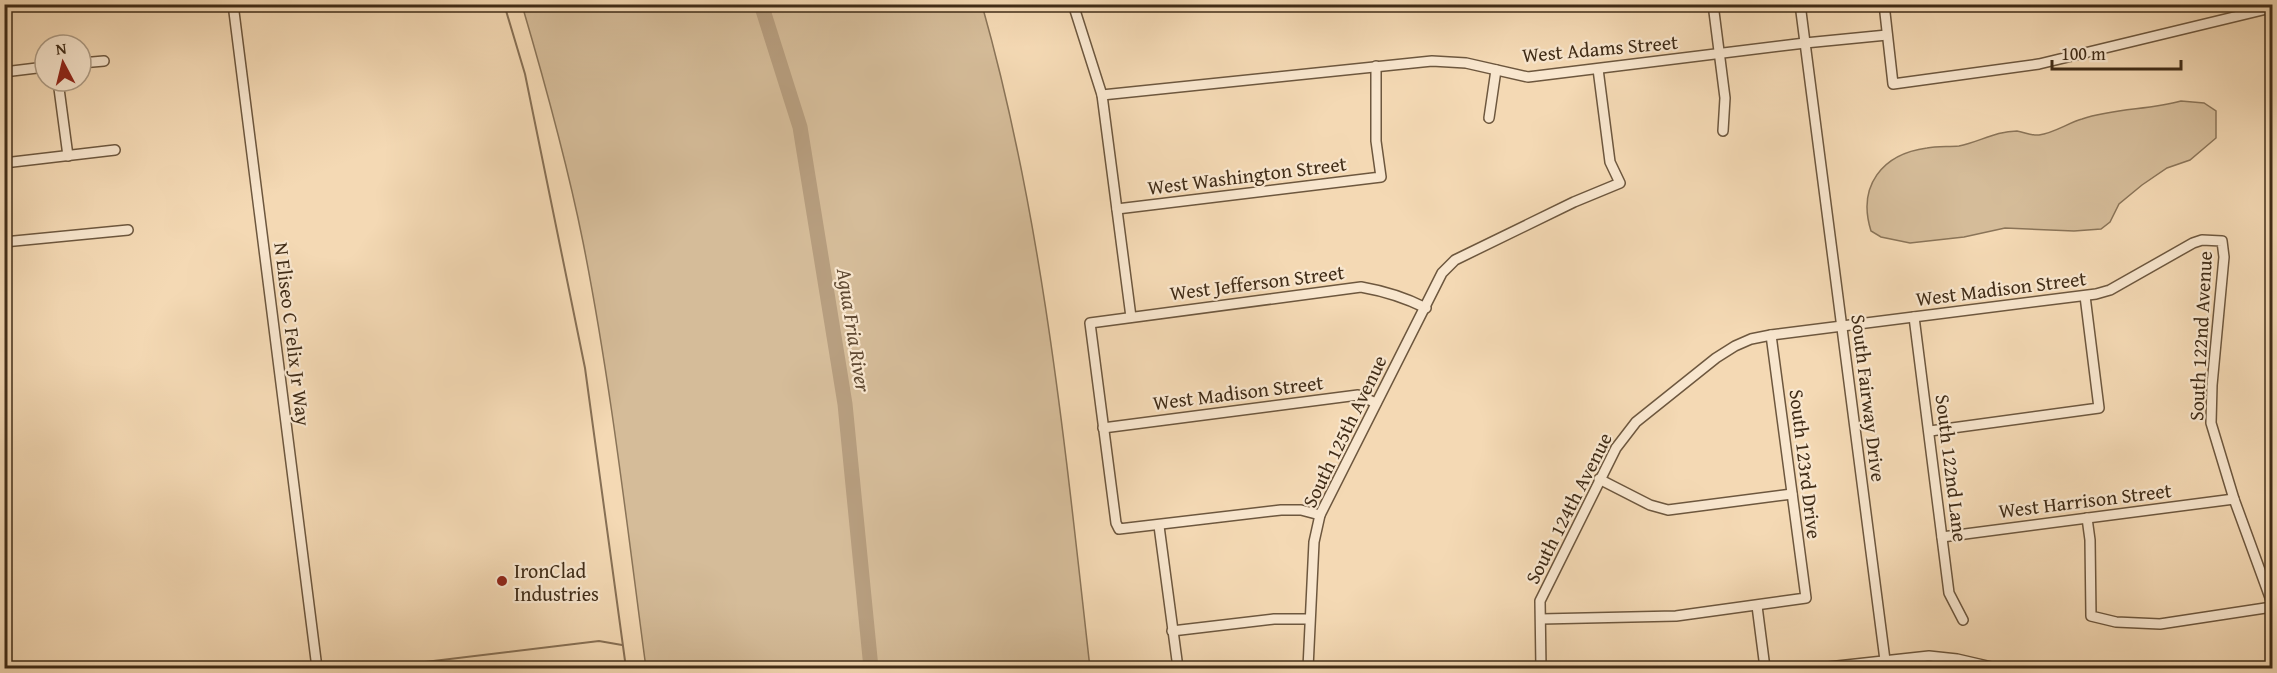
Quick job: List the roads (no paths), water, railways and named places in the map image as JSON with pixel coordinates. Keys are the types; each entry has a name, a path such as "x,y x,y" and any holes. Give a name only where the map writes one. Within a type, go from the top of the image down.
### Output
{"street":[{"name":"N Eliseo C Felix Jr Way","path":"233,4 317,669"},
{"path":"1073,4 1102,95 1131,317"},
{"path":"1713,4 1725,98 1723,131"},
{"name":"South Fairway Drive","path":"1800,4 1885,660"},
{"path":"1884,4 1893,84 2039,64 2270,6"},
{"name":"West Adams Street","path":"1102,95 1432,61 1466,63 1528,77 1887,35"},
{"path":"93,62 104,61"},
{"name":"West Washington Street","path":"1117,209 1381,177 1377,141 1376,66"},
{"path":"4,72 33,68"},
{"path":"1488,118 1496,69"},
{"name":"South 125th Avenue","path":"1308,669 1314,542 1320,515 1442,273 1455,260 1574,202 1620,183 1610,162 1598,69"},
{"path":"60,93 68,156"},
{"path":"4,163 115,150"},
{"path":"4,242 128,230"},
{"name":"West Madison Street","path":"1771,334 2085,296 2110,290 2193,243 2202,240 2222,241"},
{"name":"South 122nd Avenue","path":"2222,241 2224,257 2210,408 2215,441 2272,605"},
{"name":"West Jefferson Street","path":"1104,428 1090,323 1361,287 1383,290 1426,308"},
{"path":"1930,431 2099,408 2085,296"},
{"name":"South 122nd Lane","path":"1914,317 1949,593 1963,620"},
{"name":"South 124th Avenue","path":"1541,669 1540,601 1616,448 1636,422 1716,358 1751,339 1771,334"},
{"name":"South 123rd Drive","path":"1757,606 1806,598 1771,334"},
{"name":"West Madison Street","path":"1104,428 1358,395 1376,404"},
{"path":"1104,428 1116,523 1119,529 1281,510 1301,510 1320,515"},
{"path":"1599,479 1650,505 1668,510 1792,494"},
{"name":"West Harrison Street","path":"1942,537 2234,499"},
{"path":"2087,518 2090,540 2091,616 2116,622 2160,624 2272,605"},
{"path":"1159,526 1178,669"},
{"path":"1541,619 1676,616 1757,606 1766,669"},
{"path":"1172,631 1274,619 1309,619"},
{"path":"1819,669 1916,657 1947,658 1996,669"}],"waterway":[{"path":"504,4 525,74 585,368 626,668"},
{"name":"Agua Fria River","path":"761,4 800,127 845,404 871,668"},
{"path":"375,668 599,641 622,645"}],"place":[{"name":"IronClad Industries","path":"502,581"}]}
